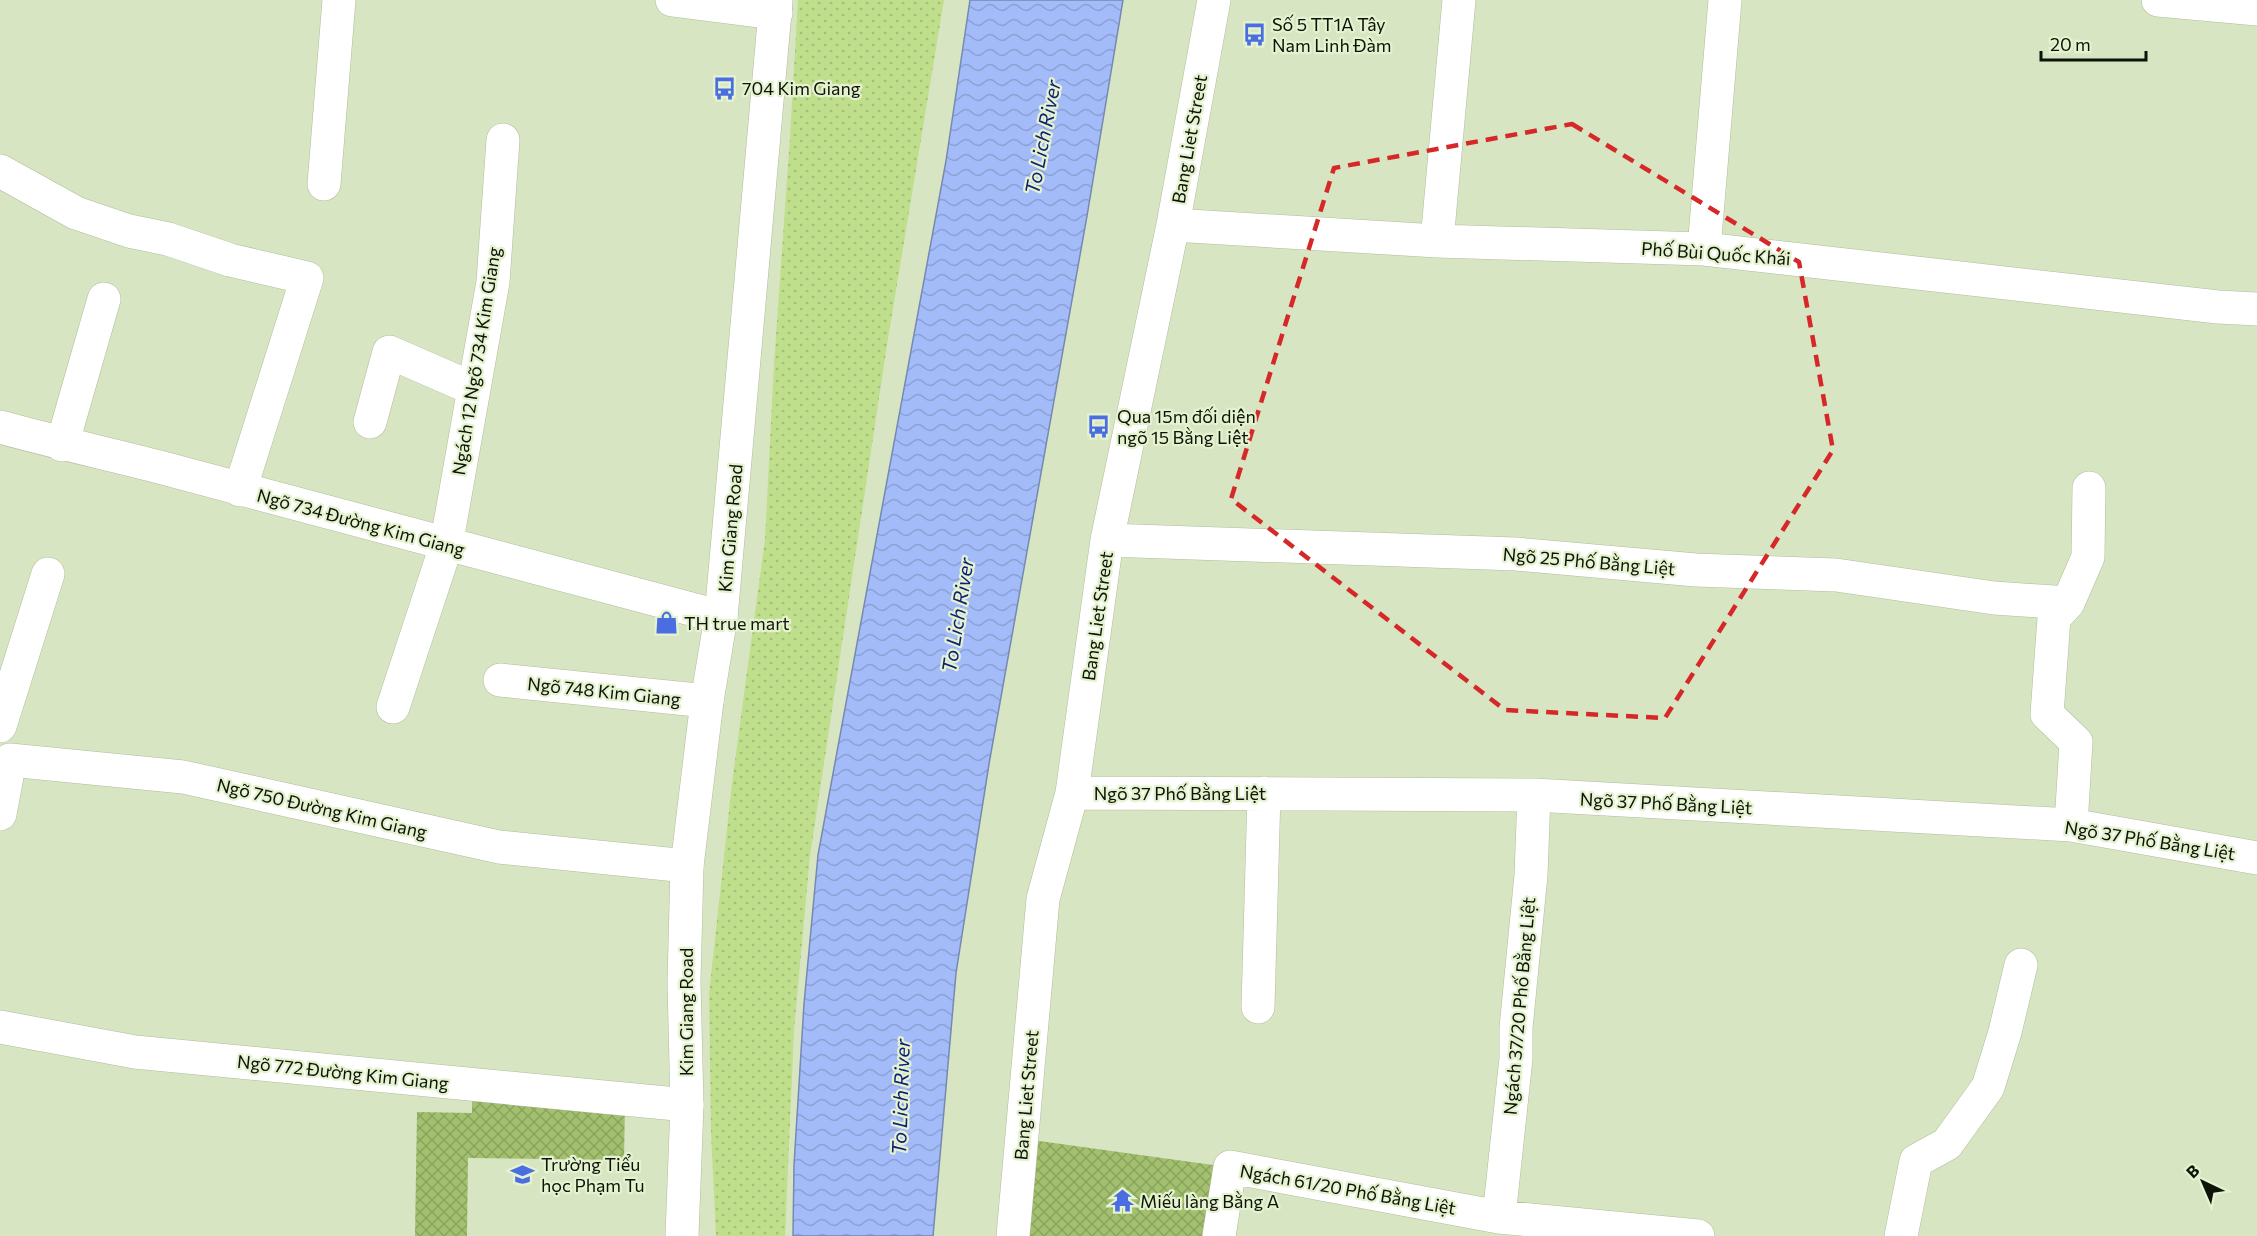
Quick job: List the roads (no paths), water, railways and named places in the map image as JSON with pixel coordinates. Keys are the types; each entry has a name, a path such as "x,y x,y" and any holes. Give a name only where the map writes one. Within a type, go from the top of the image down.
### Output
{"street":[{"path":"324,184 339,0"},
{"path":"672,0 776,7"},
{"name":"Bang Liet Street","path":"1013,1236 1043,899 1072,793 1107,540 1173,225 1214,0"},
{"path":"1437,241 1459,0"},
{"path":"1704,249 1725,0"},
{"path":"2158,0 2257,9"},
{"name":"Kim Giang Road","path":"682,1236 687,1105 684,982 687,866 708,701 722,617 776,7"},
{"name":"Ngách 12 Ngõ 734 Kim Giang","path":"393,707 446,546 493,282 503,140"},
{"path":"0,171 76,213 129,231 168,239 230,260 307,278 240,490"},
{"name":"Phố Bùi Quốc Khái","path":"1173,225 1437,241 1704,249 2218,307 2257,309"},
{"path":"62,445 104,299"},
{"path":"370,422 388,352 474,389"},
{"name":"Ngõ 734 Đường Kim Giang","path":"0,427 62,445 160,467 446,546 722,617"},
{"path":"2071,825 2076,742 2047,714 2054,618 2068,603 2088,557 2089,489"},
{"name":"Ngõ 25 Phố Bằng Liệt","path":"1107,540 1516,554 1696,570 1836,575 1994,598 2068,603"},
{"path":"0,726 48,574"},
{"name":"Ngõ 748 Kim Giang","path":"500,680 708,701"},
{"name":"Ngõ 750 Đường Kim Giang","path":"0,814 5,749 183,777 498,847 687,866"},
{"name":"Ngõ 37 Phố Bằng Liệt","path":"1072,793 1534,795 2071,825 2257,858"},
{"path":"1258,1007 1264,793"},
{"name":"Ngách 37/20 Phố Bằng Liệt","path":"1486,1222 1516,1058 1516,1028 1531,874 1534,795"},
{"path":"1901,1236 1916,1161 1947,1144 1988,1087 2005,1032 2021,965"},
{"name":"Ngõ 772 Đường Kim Giang","path":"0,1027 135,1052 687,1105"},
{"name":"Ngách 61/20 Phố Bằng Liệt","path":"1220,1236 1230,1167 1486,1222 1698,1236"}],"water":[{"name":"To Lich River","path":"970,0 1123,0 1087,216 989,764 956,973 933,1236 793,1236 794,1165 804,1004 818,855 946,161"}],"place":[{"name":"Số 5 TT1A Tây Nam Linh Đàm","path":"1254,34"},
{"name":"704 Kim Giang","path":"724,88"},
{"name":"Qua 15m đối diện ngõ 15 Bằng Liệt","path":"1099,426"},
{"name":"TH true mart","path":"666,623"},
{"name":"Trường Tiểu học Phạm Tu","path":"523,1174"},
{"name":"Miếu làng Bằng A","path":"1122,1201"}]}
